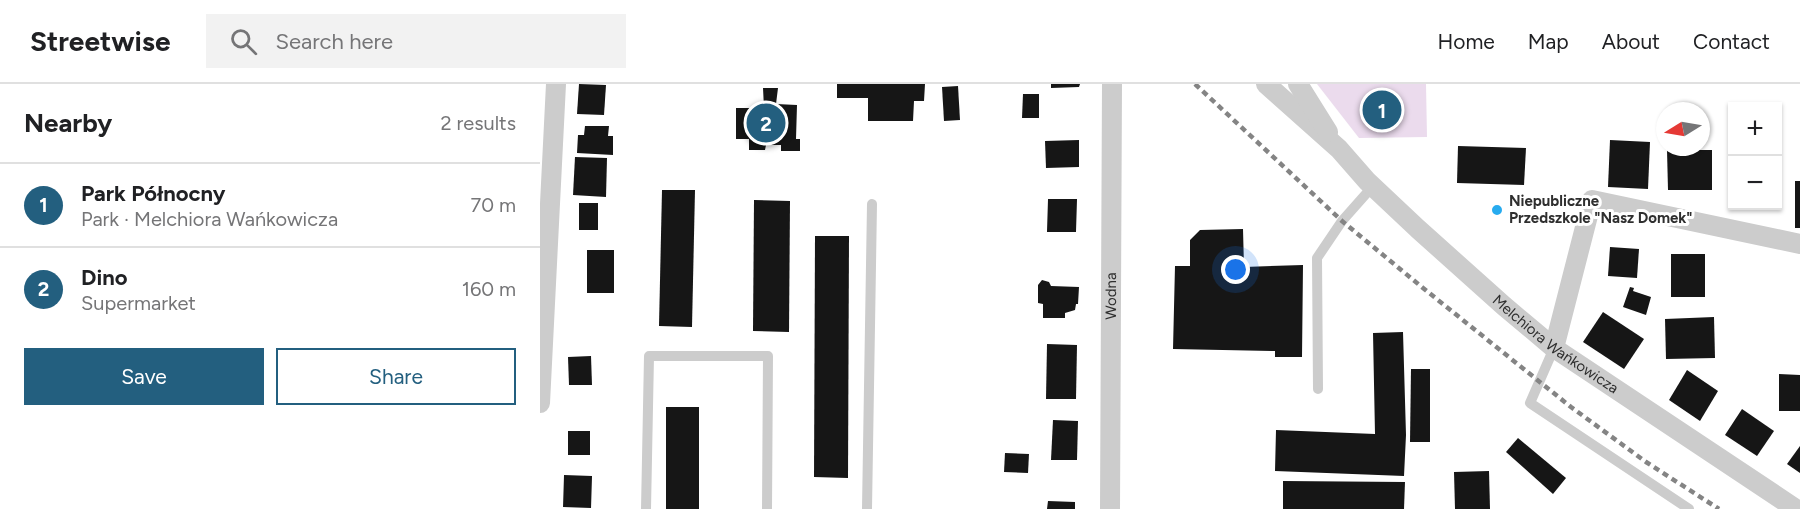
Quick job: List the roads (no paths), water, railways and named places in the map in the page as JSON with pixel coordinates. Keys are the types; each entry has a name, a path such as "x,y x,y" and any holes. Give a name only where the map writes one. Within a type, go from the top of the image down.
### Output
{"street":[{"path":"540,404 544,253 556,84"},
{"name":"Wodna","path":"1110,509 1112,84"},
{"name":"Melchiora Wańkowicza","path":"1266,84 1339,149 1373,186 1504,306 1554,348 1796,509"},
{"name":"Melchiora Wańkowicza","path":"1298,84 1339,149"},
{"path":"1554,348 1592,200 1800,244"}],"lane":[{"path":"1318,389 1317,258 1342,221 1373,186"},
{"path":"867,509 872,204"},
{"path":"1554,348 1530,403 1689,509"},
{"path":"646,509 649,356 768,356 767,509"}],"railway":[{"path":"1195,84 1342,221 1423,288 1571,407 1646,462 1719,509"}],"place":[{"name":"Park Północny","path":"1382,110"},
{"name":"Dino","path":"766,123"},
{"name":"Niepubliczne Przedszkole \"Nasz Domek\"","path":"1497,210"}]}
